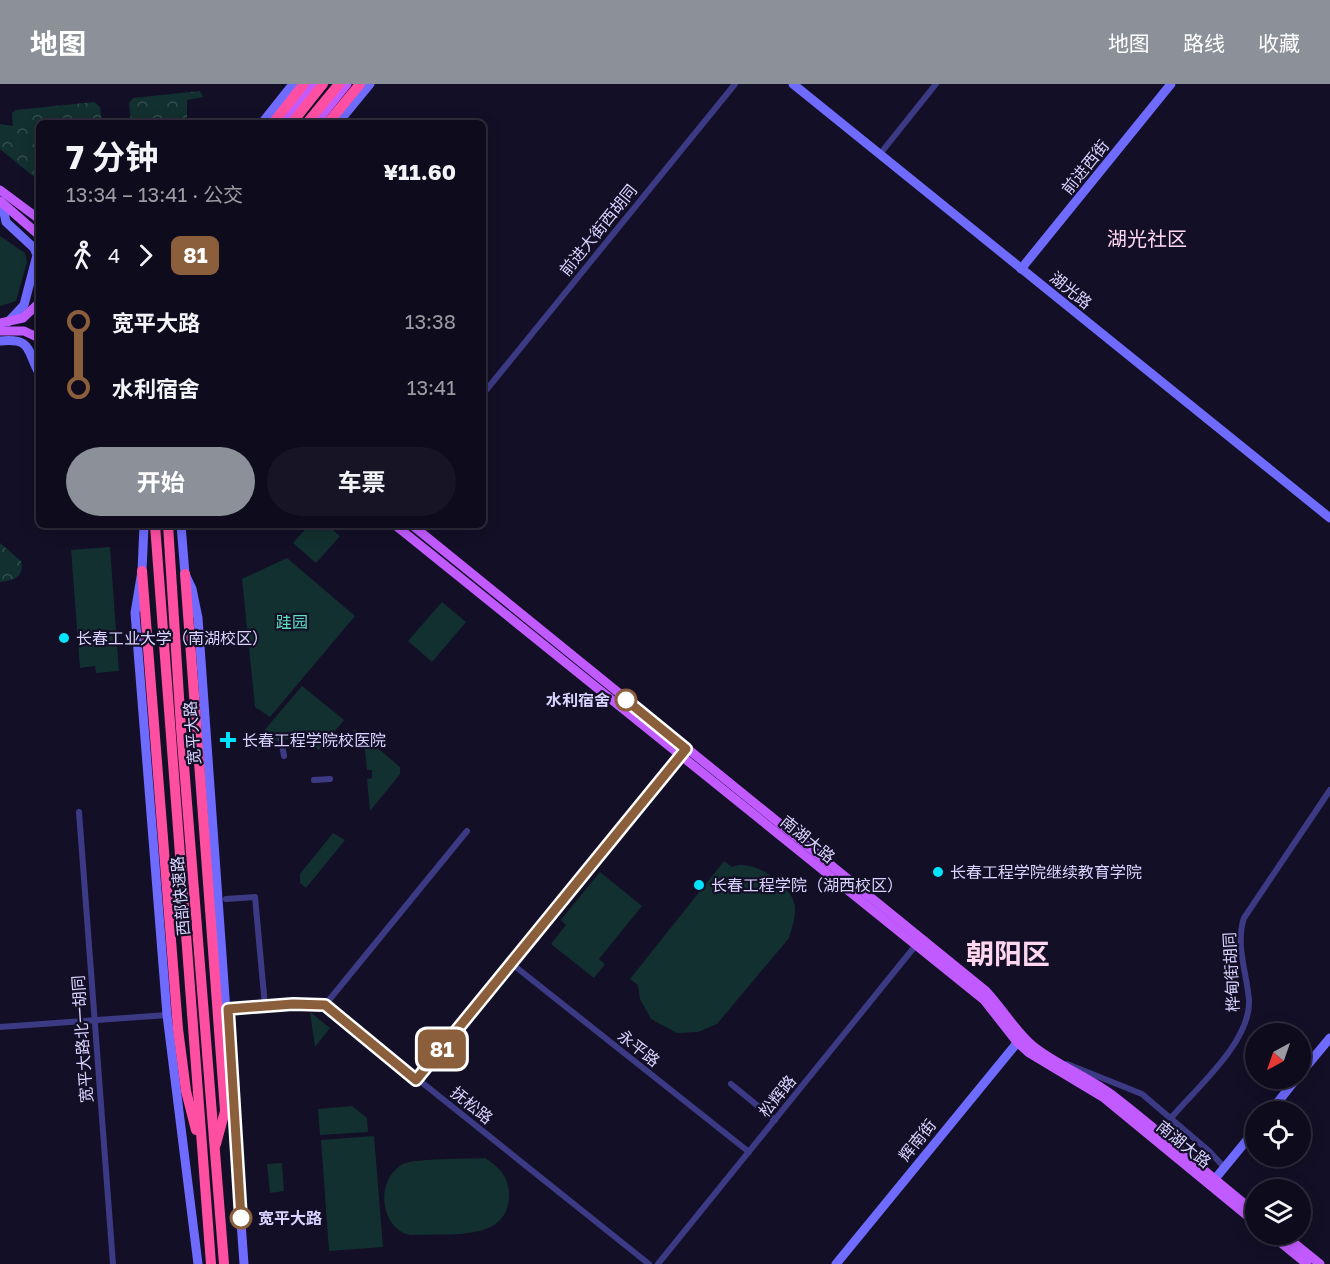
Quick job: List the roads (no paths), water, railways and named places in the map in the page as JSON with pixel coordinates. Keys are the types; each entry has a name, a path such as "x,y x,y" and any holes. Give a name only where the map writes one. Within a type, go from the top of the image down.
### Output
{"highway":[{"path":"275,120 304,84"},
{"path":"294,120 322,84"},
{"path":"309,120 339,84"},
{"path":"330,120 360,84"},
{"name":"西部快速路","path":"155,528 211,1264"},
{"name":"西部快速路","path":"168,528 182,740 224,1264"},
{"path":"142,571 156,776 178,1029 188,1099 201,1148"},
{"path":"184,574 225,1111 215,1147"}],"main road":[{"path":"264,120 293,84"},
{"path":"286,120 315,84"},
{"path":"318,120 347,84"},
{"path":"340,120 370,84"},
{"name":"湖光路","path":"793,84 1330,518"},
{"name":"前进西街","path":"1021,269 1172,84"},
{"path":"0,190 36,217"},
{"path":"1,202 36,233"},
{"path":"1,202 6,222 34,248 36,253"},
{"path":"4,323 24,305 36,259"},
{"path":"4,323 22,318 36,306"},
{"path":"0,331 24,331 36,337"},
{"path":"0,341 24,343 29,347 36,366"},
{"path":"144,528 142,571 135,613 167,1015 198,1264"},
{"name":"宽平大路","path":"181,528 184,574 192,589 198,618 228,1009 244,1264"},
{"name":"南湖大路","path":"398,528 986,991 1000,1005 1029,1053 1104,1098 1245,1205"},
{"name":"南湖大路","path":"416,528 984,1000 1020,1039 1114,1096 1245,1212"},
{"path":"1311,1061 1330,1038"},
{"name":"辉南街","path":"836,1264 1020,1039"},
{"path":"1279,1101 1288,1089"},
{"path":"1213,1181 1245,1142"},
{"path":"190,1264 194,1238"},
{"path":"1284,1245 1307,1264"},
{"path":"1297,1245 1320,1264"}],"street":[{"name":"前进大街西胡同","path":"486,390 735,84"},
{"path":"880,154 936,84"},
{"path":"281,739 284,756"},
{"path":"416,1080 512,964 522,956 684,752"},
{"path":"314,780 330,779"},
{"name":"桦甸街胡同","path":"1171,1118 1218,1066 1246,1022 1249,1004 1239,932 1244,918 1330,790"},
{"name":"宽平大路北一胡同","path":"79,812 113,1264"},
{"path":"228,1009 325,1005 467,831"},
{"path":"226,899 255,897 265,1006"},
{"name":"松辉路","path":"658,1264 916,945"},
{"name":"永平路","path":"512,964 749,1152"},
{"name":"抚松路","path":"325,1005 416,1080 650,1264"},
{"path":"0,1027 167,1015"},
{"path":"1056,1060 1142,1094 1224,1167"},
{"path":"731,1084 775,1120"}],"place":[{"name":"长春工业大学（南湖校区）","path":"64,638"},
{"name":"水利宿舍","path":"626,700"},
{"name":"长春工程学院校医院","path":"228,740"},
{"name":"长春工程学院继续教育学院","path":"938,872"},
{"name":"长春工程学院（湖西校区）","path":"699,885"},
{"name":"宽平大路","path":"241,1218"}],"district":[{"name":"湖光社区","path":"1147,238"},
{"name":"朝阳区","path":"1008,953"}],"park label":[{"name":"跬园","path":"292,622"}]}
